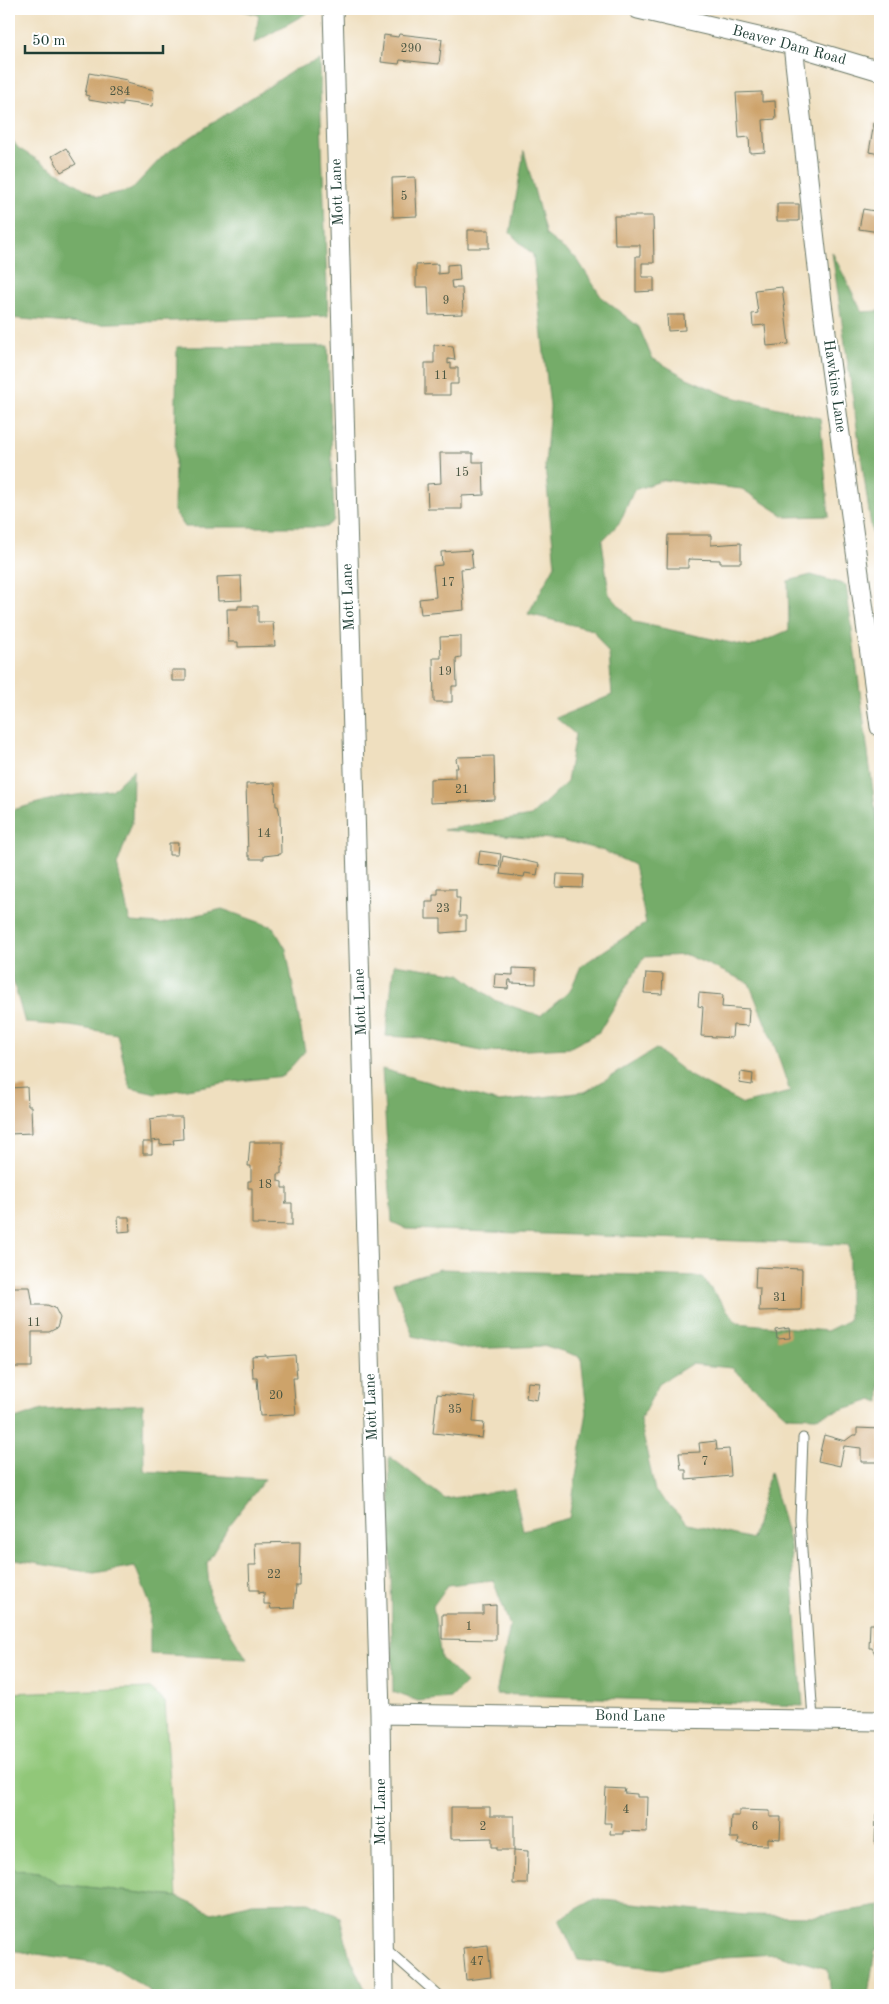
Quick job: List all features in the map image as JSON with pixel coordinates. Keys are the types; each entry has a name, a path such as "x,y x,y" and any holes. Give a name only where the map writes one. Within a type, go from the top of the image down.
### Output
{"street":[{"name":"Mott Lane","path":"333,9 380,1714 384,1995"},
{"name":"Beaver Dam Road","path":"638,9 793,45 880,71"},
{"name":"Hawkins Lane","path":"793,45 822,303 877,681 880,727"},
{"name":"Bond Lane","path":"380,1714 880,1721"}],"lane":[{"path":"803,1438 800,1519 813,1720"},
{"path":"383,1947 438,1995"}],"green space":[{"path":"237,9 314,9 254,43 259,15"},
{"path":"319,60 328,316 80,324 9,318 9,135 18,148 98,197 131,190 165,154 294,70"},
{"path":"524,151 546,235 577,259 602,298 639,327 652,358 687,378 728,396 820,418 829,516 786,517 742,489 664,480 634,490 620,522 602,541 609,594 634,622 750,647 789,630 788,581 811,575 846,585 880,844 880,1402 873,1400 816,1417 787,1416 732,1368 691,1364 659,1384 640,1420 655,1491 688,1524 752,1539 770,1472 790,1545 803,1706 496,1694 510,1626 493,1580 448,1585 433,1606 441,1658 466,1683 451,1698 418,1701 393,1692 389,1456 445,1499 514,1489 523,1530 569,1518 587,1412 581,1357 546,1346 466,1349 413,1336 393,1283 440,1269 702,1277 737,1323 827,1331 849,1320 849,1245 407,1229 392,1222 382,1069 499,1102 585,1092 656,1049 690,1076 743,1104 790,1092 776,1050 749,983 687,955 644,957 599,1032 569,1048 486,1052 420,1038 386,1036 394,964 460,974 494,1000 540,1016 570,991 581,966 646,923 634,865 604,851 563,840 443,830 531,816 567,782 575,734 556,718 612,695 609,654 593,630 528,614 555,565 545,466 550,407 533,255 510,233"},
{"path":"832,252 862,312 880,311 880,543 873,540"},
{"path":"328,346 334,520 326,527 185,527 174,511 177,347"},
{"path":"133,770 132,823 117,865 130,922 161,924 222,909 273,927 286,949 305,1051 283,1076 156,1094 130,1088 117,1034 70,1026 25,1023 9,966 9,811 56,798 112,790"},
{"path":"143,1404 144,1471 265,1479 228,1527 207,1563 210,1600 247,1659 150,1654 150,1604 135,1566 94,1573 9,1559 9,1421 42,1410"},
{"path":"149,1688 165,1702 177,1897 59,1884 39,1872 16,1870 9,1865 9,1693"},
{"path":"9,1865 16,1870 39,1872 59,1884 177,1897 212,1913 252,1903 309,1902 340,1917 349,1954 364,1987 365,1995 151,1995 149,1990 107,1964 9,1950"},
{"path":"595,1899 745,1915 816,1916 880,1906 880,1948 875,1950 868,1995 831,1995 828,1969 775,1954 723,1957 663,1969 578,1960 559,1919"}],"building":[{"path":"399,34 442,39 439,64 400,60 399,64 381,62 384,35 398,37"},
{"path":"89,73 127,80 127,83 154,90 152,106 123,102 123,106 89,100 89,96 85,95"},
{"path":"762,92 762,102 775,101 776,119 763,120 765,152 750,153 749,137 739,138 736,93"},
{"path":"874,123 880,124 880,154 869,152"},
{"path":"66,148 76,164 61,172 52,156"},
{"path":"415,177 417,216 393,217 392,178"},
{"path":"777,204 799,204 799,221 777,221"},
{"path":"863,209 880,212 879,232 859,229"},
{"path":"614,216 653,216 654,263 642,263 642,277 654,277 654,291 636,292 636,256 640,256 640,245 615,245"},
{"path":"468,230 489,230 489,248 468,248"},
{"path":"438,264 438,274 447,273 447,265 459,264 460,280 451,281 452,288 462,288 463,314 429,315 428,287 416,287 416,265"},
{"path":"782,287 789,344 767,346 765,325 753,326 752,314 758,313 755,290"},
{"path":"667,315 684,315 685,330 668,331"},
{"path":"434,345 453,346 455,360 448,359 448,364 451,363 451,368 458,368 458,384 450,384 450,395 425,395 425,363 434,363"},
{"path":"440,453 473,453 473,462 483,462 484,495 462,496 462,509 428,509 427,484 441,483"},
{"path":"668,535 711,535 711,545 741,543 741,563 720,563 720,560 688,559 688,568 667,568"},
{"path":"471,550 473,568 461,569 464,610 421,614 419,599 436,597 433,566 442,565 441,552"},
{"path":"241,576 242,600 218,601 217,577"},
{"path":"238,606 258,606 258,622 273,622 275,646 238,647 238,642 228,642 227,609 238,609"},
{"path":"461,636 461,657 456,658 457,686 452,686 452,702 434,702 433,658 441,658 440,637"},
{"path":"172,670 186,670 186,681 172,681"},
{"path":"494,756 495,800 430,803 430,779 455,778 455,768 458,768 456,759 458,757"},
{"path":"275,783 276,806 278,806 280,815 281,854 264,856 264,859 250,859 250,856 248,856 246,784"},
{"path":"169,843 178,843 177,855 169,855"},
{"path":"480,851 501,854 499,867 478,864"},
{"path":"503,856 539,864 537,875 525,873 524,877 500,874"},
{"path":"557,874 583,875 582,888 556,887"},
{"path":"438,889 456,889 456,898 460,898 459,916 466,916 466,931 441,933 441,919 426,919 426,902 433,902 433,895 438,895"},
{"path":"513,968 536,969 536,984 511,983 511,980 509,980 508,989 494,988 495,974 513,975"},
{"path":"646,973 663,974 662,994 644,993"},
{"path":"699,993 723,995 722,1007 749,1009 748,1026 733,1025 732,1038 701,1036 703,1007 698,1006"},
{"path":"741,1072 753,1074 752,1085 739,1083"},
{"path":"27,1087 28,1106 31,1106 32,1133 9,1134 9,1088"},
{"path":"182,1117 183,1139 173,1140 174,1144 160,1145 160,1140 151,1141 150,1119"},
{"path":"143,1142 152,1142 152,1154 143,1154"},
{"path":"250,1142 283,1142 283,1167 281,1167 281,1174 278,1174 278,1181 282,1182 282,1188 287,1188 287,1201 284,1203 292,1203 292,1225 252,1224 252,1188 248,1188 248,1181 251,1181 251,1166 248,1166"},
{"path":"118,1217 129,1217 130,1231 119,1232"},
{"path":"756,1267 802,1269 801,1310 759,1311 760,1288 755,1288"},
{"path":"13,1287 30,1287 33,1305 47,1305 55,1308 60,1318 57,1328 49,1332 32,1332 32,1367 9,1367 9,1292 13,1292"},
{"path":"789,1328 790,1338 777,1339 776,1330"},
{"path":"266,1355 266,1357 295,1355 297,1378 293,1378 296,1414 260,1416 257,1378 253,1378 252,1356"},
{"path":"528,1382 540,1383 537,1400 526,1398"},
{"path":"437,1394 475,1397 473,1422 484,1423 482,1438 433,1433"},
{"path":"857,1428 880,1429 880,1462 861,1462 861,1448 844,1446 840,1466 818,1461 824,1435 845,1441 853,1435 857,1435"},
{"path":"716,1441 717,1450 729,1449 731,1476 686,1480 686,1470 681,1470 679,1453 700,1452 699,1443"},
{"path":"300,1542 299,1585 296,1585 294,1608 271,1609 270,1604 264,1604 264,1592 259,1593 259,1590 250,1590 249,1565 256,1565 255,1543"},
{"path":"496,1605 496,1640 442,1639 442,1614 483,1614 483,1606"},
{"path":"870,1624 880,1624 880,1663 872,1648 869,1648"},
{"path":"606,1788 625,1789 624,1793 637,1794 637,1797 648,1797 647,1832 623,1831 623,1834 610,1834 611,1823 604,1823"},
{"path":"451,1807 490,1807 490,1816 514,1816 514,1850 497,1850 497,1847 492,1847 492,1838 451,1839"},
{"path":"739,1810 770,1811 770,1817 781,1817 780,1839 768,1838 768,1845 738,1844 739,1838 730,1838 731,1816 739,1816"},
{"path":"876,1814 880,1814 880,1844 875,1844"},
{"path":"514,1850 528,1851 527,1884 513,1884"},
{"path":"488,1945 491,1977 466,1980 463,1948"}]}
